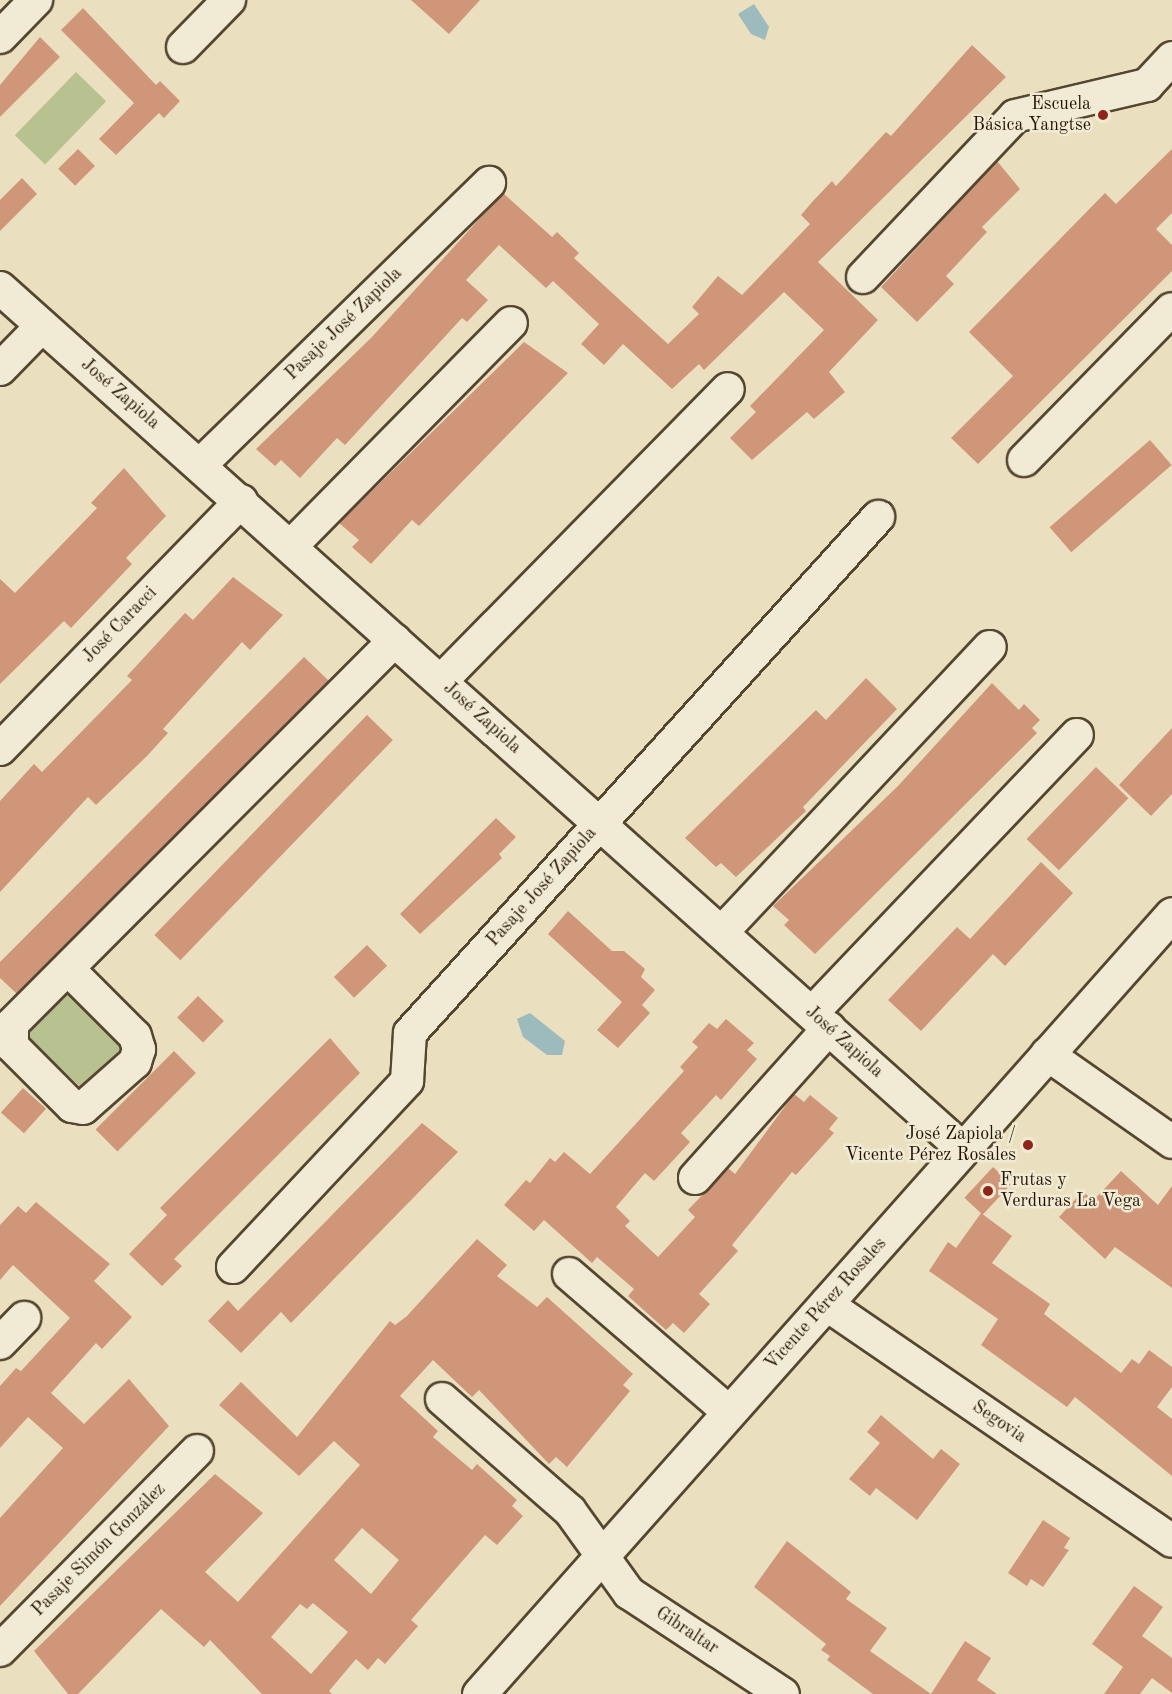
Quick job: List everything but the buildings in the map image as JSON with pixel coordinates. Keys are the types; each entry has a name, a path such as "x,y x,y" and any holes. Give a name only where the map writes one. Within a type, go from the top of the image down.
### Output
{"street":[{"path":"0,37 36,0"},
{"path":"183,48 230,0"},
{"path":"863,277 1015,116 1147,85 1172,58"},
{"name":"Pasaje José Zapiola","path":"200,465 489,183"},
{"name":"José Zapiola","path":"5,303 42,326 241,501 963,1149"},
{"path":"1024,460 1172,309"},
{"path":"291,546 511,323"},
{"path":"0,369 42,326"},
{"path":"441,681 728,389"},
{"name":"José Caracci","path":"0,749 241,501"},
{"name":"Pasaje José Zapiola","path":"233,1267 407,1081 410,1033 878,517"},
{"path":"69,970 395,640"},
{"path":"722,932 990,647"},
{"path":"695,1178 820,1021 1077,735"},
{"name":"Vicente Pérez Rosales","path":"479,1694 1172,914"},
{"path":"1047,1054 1172,1142"},
{"path":"569,1274 729,1412"},
{"name":"Segovia","path":"826,1304 1172,1541"},
{"path":"0,1343 24,1318"},
{"name":"Gibraltar","path":"442,1399 570,1511 629,1593 783,1694"},
{"name":"Pasaje Simón González","path":"0,1650 197,1451"}],"green space":[{"path":"76,72 106,101 45,164 15,135"},
{"path":"67,988 125,1044 82,1089 24,1033"}],"water":[{"path":"754,4 769,27 765,40 751,34 738,14"},
{"path":"530,1013 565,1041 562,1055 547,1055 523,1037 517,1019"}],"place":[{"name":"Escuela Básica Yangtse","path":"1103,115"},
{"name":"José Zapiola / Vicente Pérez Rosales","path":"1028,1145"},
{"name":"Frutas y Verduras La Vega","path":"988,1191"}]}
